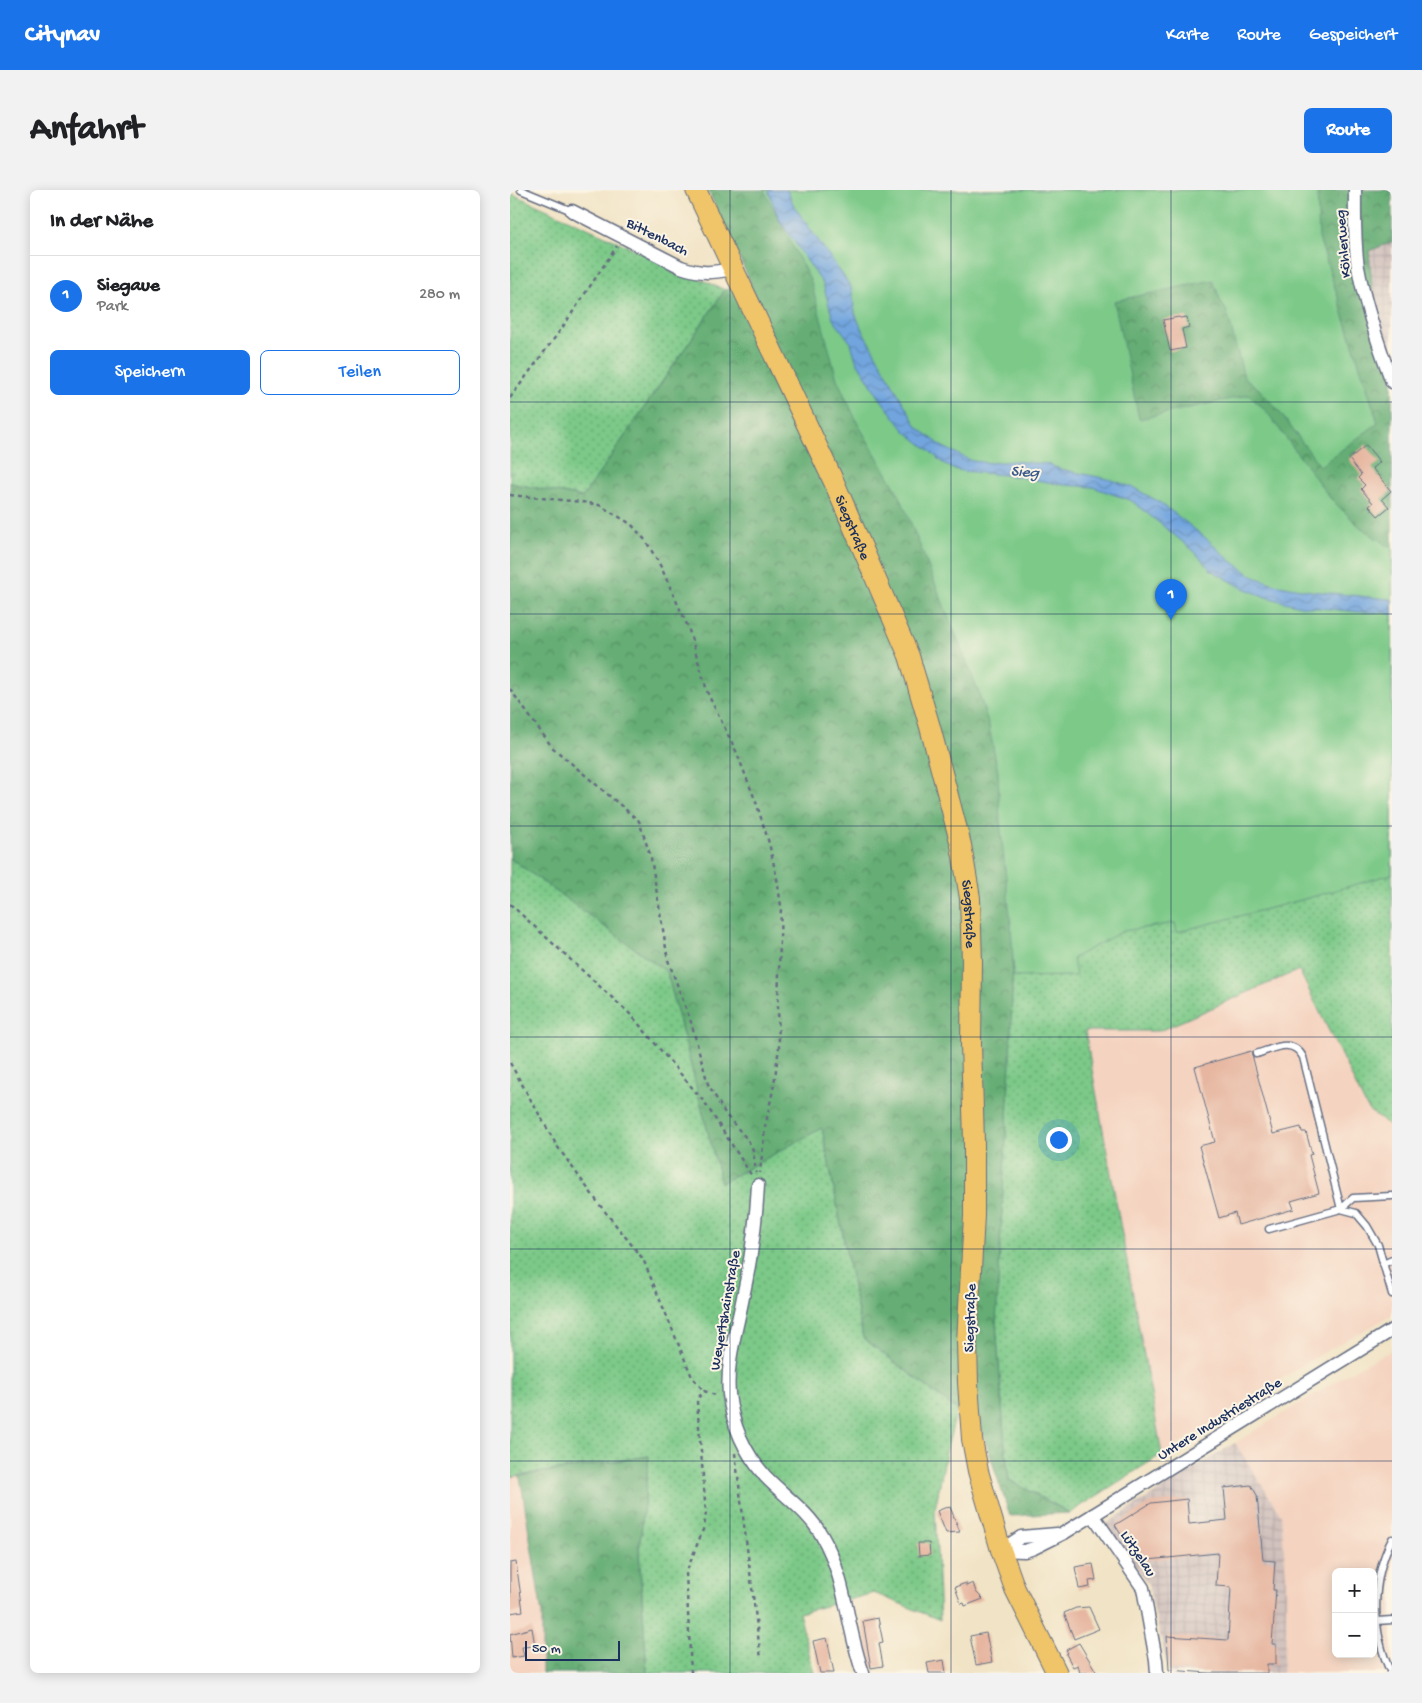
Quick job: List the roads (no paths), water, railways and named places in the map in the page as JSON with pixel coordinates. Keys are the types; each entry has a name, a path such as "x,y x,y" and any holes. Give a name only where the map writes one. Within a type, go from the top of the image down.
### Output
{"main road":[{"name":"Siegstraße","path":"696,190 834,482 908,656 930,727 961,845 970,898 972,962 971,1044 974,1216 967,1342 972,1439 978,1471 1001,1550 1015,1589 1057,1673"}],"street":[{"name":"Köhlerweg","path":"1355,190 1358,267 1378,343 1392,382"},
{"name":"Bittenbach","path":"572,211 694,272 710,274 732,269"},
{"name":"Weyertshainstraße","path":"758,1185 755,1228 732,1348 729,1395 737,1429 749,1453 766,1476 802,1510 822,1536 837,1574 855,1649 863,1673"},
{"name":"Untere Industriestraße","path":"1001,1550 1022,1537 1064,1533 1392,1330"},
{"name":"Lützelau","path":"1093,1515 1144,1588 1157,1673"}],"lane":[{"path":"521,190 572,211"},
{"path":"1256,1054 1290,1045 1298,1049 1303,1057 1341,1210"},
{"path":"1341,1210 1353,1198 1392,1196"},
{"path":"1270,1229 1341,1210 1356,1213 1367,1226 1378,1245 1392,1294"},
{"path":"1384,1264 1392,1260"},
{"path":"1377,1613 1376,1598 1380,1573 1392,1539"},
{"path":"1391,1673 1382,1650 1377,1621 1392,1620"}],"water":[{"name":"Sieg","path":"768,190 787,190 794,206 851,287 855,313 861,328 917,427 943,447 972,461 991,463 1013,461 1047,464 1060,469 1112,480 1134,488 1159,502 1208,540 1231,561 1254,577 1274,584 1311,591 1392,600 1392,614 1300,606 1266,597 1243,588 1211,570 1194,551 1132,501 1093,487 963,471 953,469 940,461 905,431 879,397 856,360 851,343 833,319 823,284 780,221"}],"place":[{"name":"Siegaue","path":"1171,620"}]}
